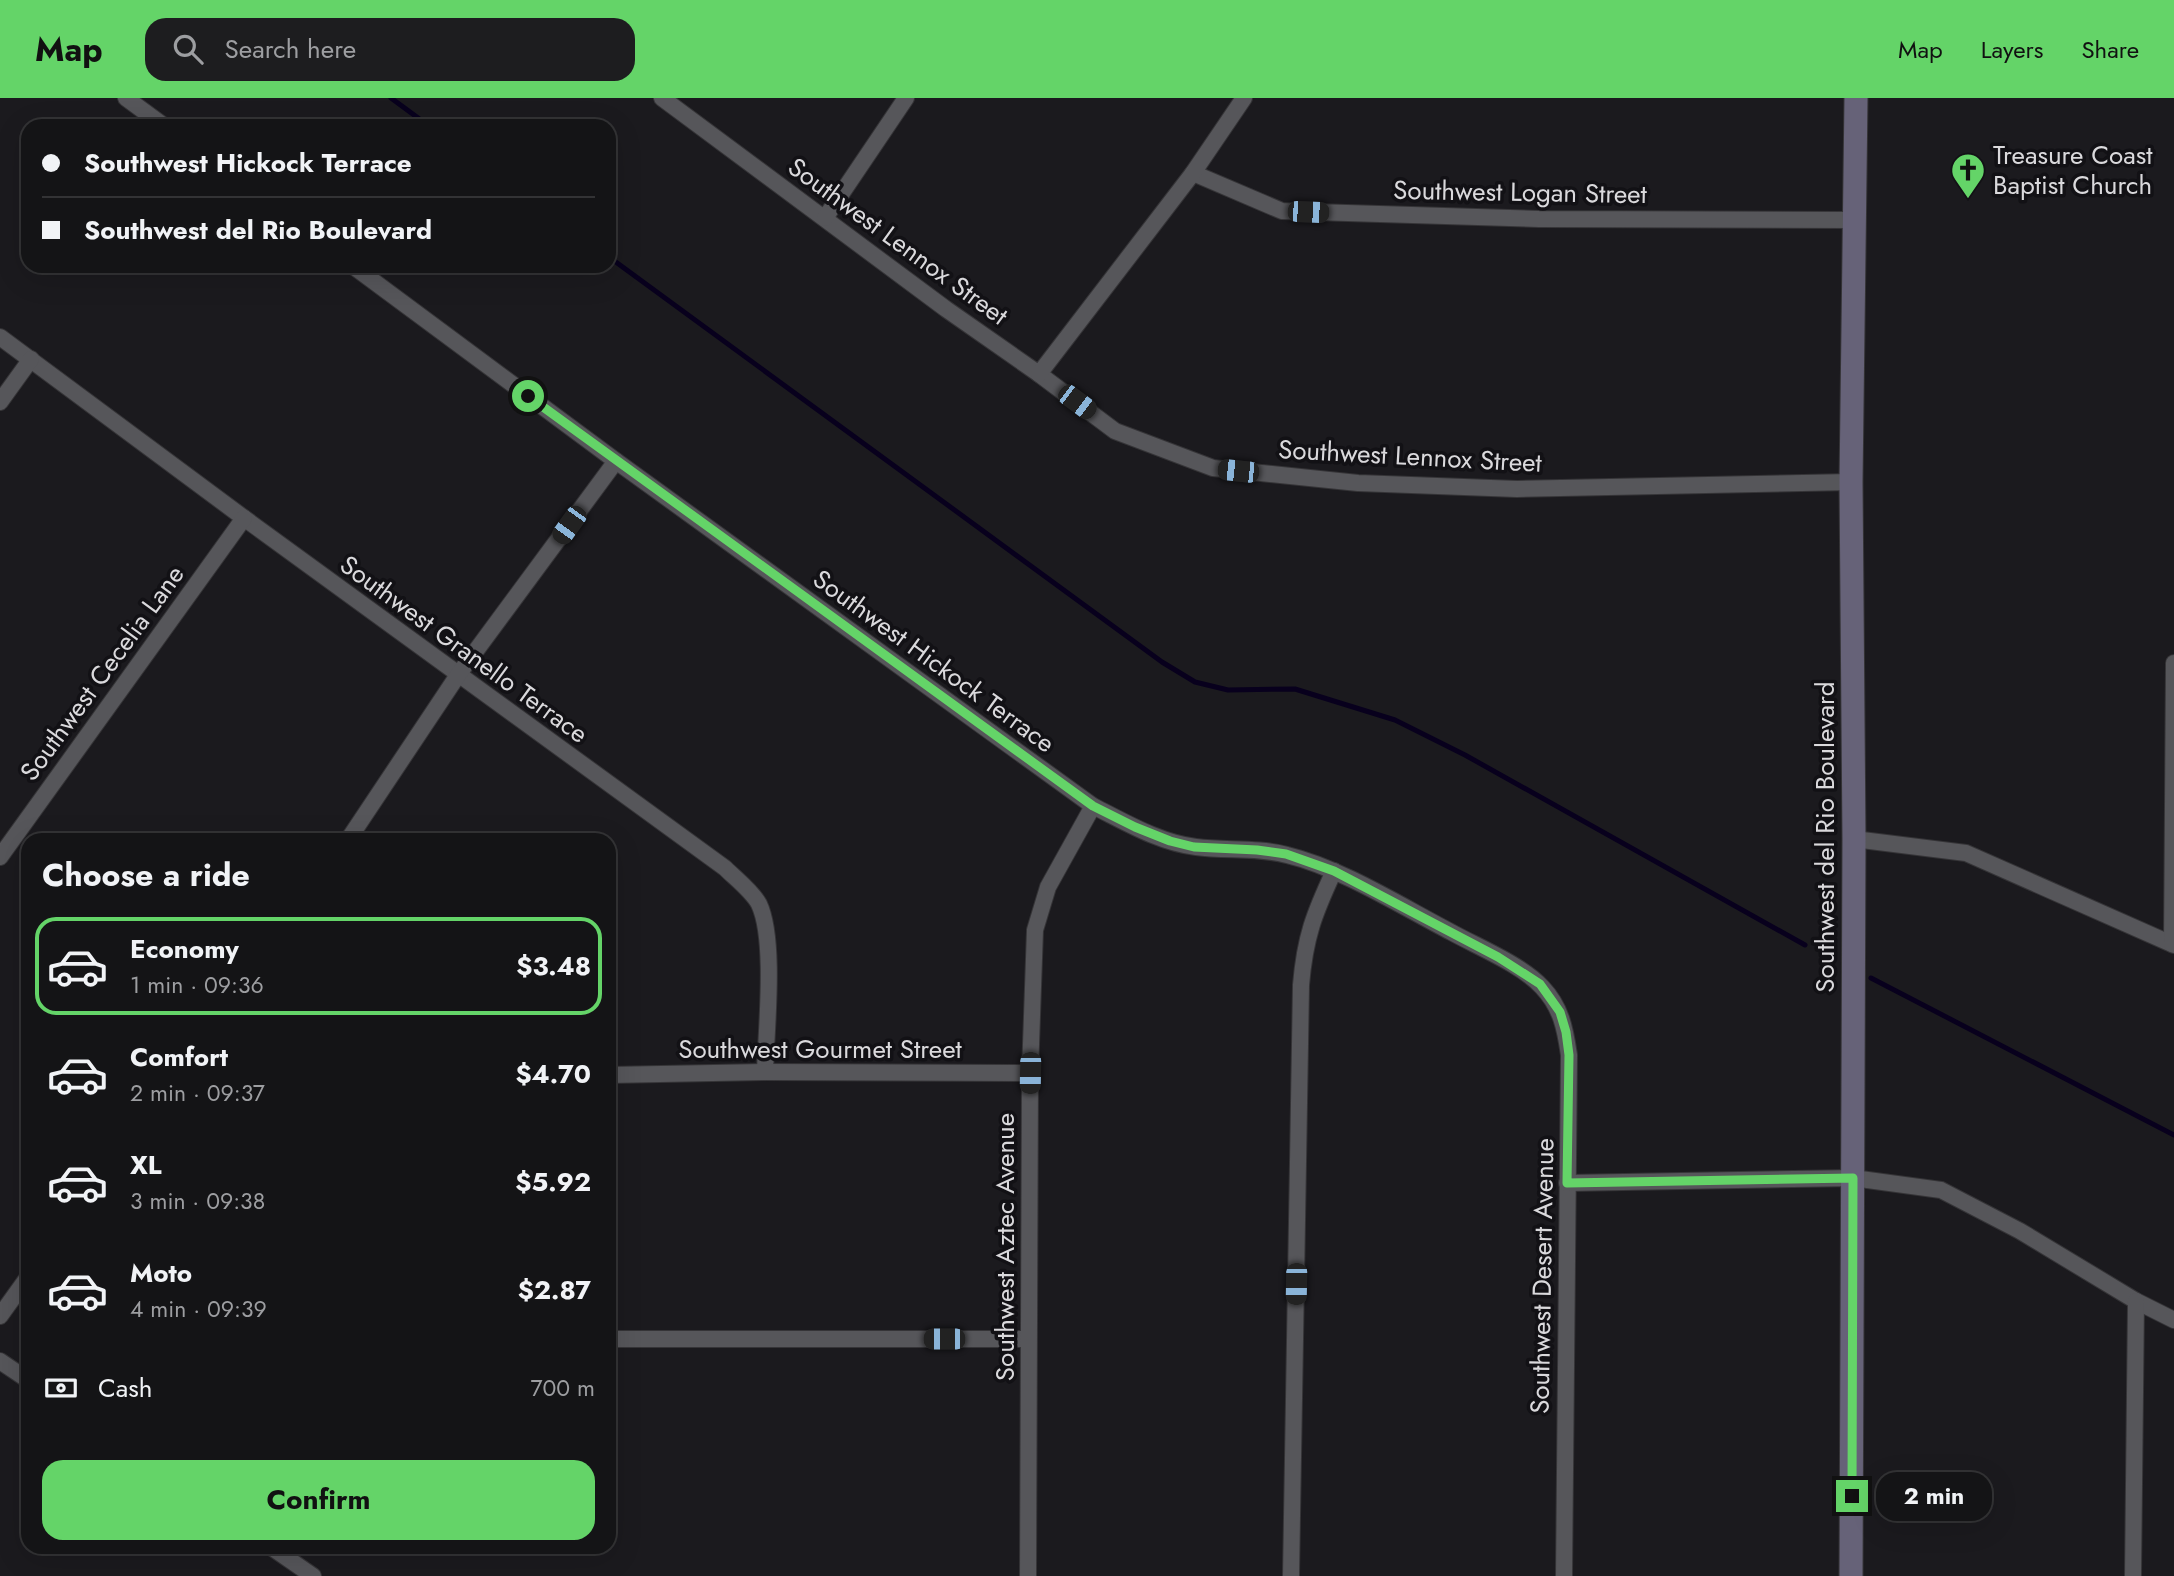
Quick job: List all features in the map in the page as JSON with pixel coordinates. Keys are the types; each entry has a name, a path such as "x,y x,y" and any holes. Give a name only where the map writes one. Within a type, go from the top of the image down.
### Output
{"street":[{"path":"127,98 155,119"},
{"name":"Southwest Lennox Street","path":"662,98 946,309 1115,430 1213,468 1358,483 1517,489 1851,482"},
{"path":"825,218 906,98"},
{"path":"1039,374 1193,173 1244,98"},
{"name":"Southwest del Rio Boulevard","path":"1851,1576 1854,839 1851,482 1856,98"},
{"name":"Southwest Logan Street","path":"1193,173 1282,211 1539,219 1856,220"},
{"name":"Southwest Hickock Terrace","path":"362,273 616,461 1093,806 1170,841 1194,847 1286,854 1334,871 1498,957 1540,984"},
{"name":"Southwest Granello Terrace","path":"0,337 725,868 758,902 764,919 768,959 765,1072"},
{"path":"0,402 31,359"},
{"path":"353,833 458,675 616,461"},
{"name":"Southwest Cecelia Lane","path":"0,857 244,518"},
{"path":"1854,839 1966,853 2173,945 2174,663"},
{"name":"Southwest Aztec Avenue","path":"1028,1576 1030,1073 1035,929 1048,887 1093,806"},
{"path":"1291,1576 1301,985 1307,935 1334,871"},
{"name":"Southwest Desert Avenue","path":"1540,984 1560,1012 1569,1055 1564,1576"},
{"name":"Southwest Gourmet Street","path":"616,1074 1030,1073"},
{"path":"1567,1183 1853,1178 1941,1190 2020,1231 2136,1301 2174,1320"},
{"path":"0,1316 21,1287"},
{"path":"2133,1576 2136,1301"},
{"path":"616,1339 1028,1339"},
{"path":"0,1361 21,1375"},
{"path":"281,1554 313,1576"}],"waterway":[{"path":"391,98 420,119"},
{"path":"616,262 1162,662 1195,682 1228,690 1295,689 1395,720 1465,755 1805,945"},
{"path":"1871,978 2174,1135"}],"place":[{"name":"Treasure Coast Baptist Church","path":"1968,200"}],"route":[{"path":"528,396 1093,806 1170,841 1194,847 1286,854 1334,871 1498,957 1540,984 1560,1012 1566,1032 1569,1055 1567,1183 1853,1178 1852,1496"}]}
